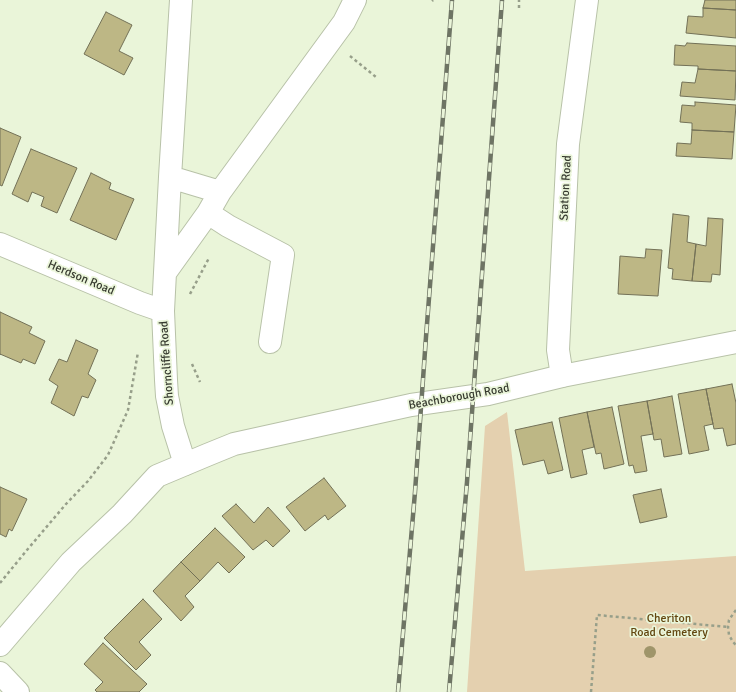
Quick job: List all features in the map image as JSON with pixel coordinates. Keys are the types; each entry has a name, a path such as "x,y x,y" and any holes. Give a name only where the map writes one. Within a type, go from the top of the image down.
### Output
{"street":[{"name":"Shorncliffe Road","path":"181,0 163,311 167,396 173,426 185,464"},
{"path":"165,273 208,213 220,192 344,22 355,0"},
{"name":"Station Road","path":"562,376 558,350 568,144 587,0"},
{"path":"170,177 220,192"},
{"path":"208,213 228,226 283,255 270,342"},
{"name":"Herdson Road","path":"0,244 163,311"},
{"name":"Beachborough Road","path":"185,464 234,444 412,405 488,394 562,376 736,342"},
{"path":"0,645 71,562 122,514 157,476 185,464"},
{"path":"0,673 18,692"}],"path":[{"path":"519,0 519,8"},
{"path":"348,54 376,77"},
{"path":"188,300 190,292 228,226"},
{"path":"0,583 66,504 88,481 108,455 128,410 135,378 139,346"},
{"path":"189,358 200,382"},
{"path":"736,610 729,620 728,627 729,635 736,645"},
{"path":"591,692 597,615 728,627"}],"green space":[{"name":"Cheriton Road Cemetery","path":"507,412 525,571 736,556 736,692 467,692 485,426"}],"building":[{"path":"705,0 736,0 736,10 703,8"},
{"path":"703,8 736,10 736,38 686,33 688,16 703,17"},
{"path":"106,12 132,25 119,51 133,58 124,75 84,54"},
{"path":"687,43 736,46 736,71 698,69 698,66 674,65 675,45 685,46"},
{"path":"698,69 736,71 735,100 680,96 682,82 695,83"},
{"path":"695,102 736,105 734,132 692,130 692,123 680,122 682,105 695,106"},
{"path":"0,128 21,137 2,186 0,185"},
{"path":"692,130 734,132 732,159 676,156 677,143 691,144"},
{"path":"31,149 77,168 57,213 41,206 44,197 32,192 28,202 12,194"},
{"path":"91,173 111,183 109,189 134,199 116,240 70,220"},
{"path":"673,214 689,216 687,242 696,244 692,281 672,279 673,269 668,268"},
{"path":"708,218 723,219 720,275 712,274 711,282 692,281 696,244 706,246"},
{"path":"646,249 662,250 658,296 618,294 620,256 645,258"},
{"path":"0,312 32,327 29,333 45,341 35,364 23,359 21,363 0,354"},
{"path":"76,340 98,350 88,374 96,380 88,398 82,396 74,416 51,403 58,386 49,380 59,359 67,362"},
{"path":"732,384 736,403 736,444 727,446 723,428 714,429 706,389"},
{"path":"706,389 713,424 704,426 709,450 689,454 678,394"},
{"path":"672,396 682,454 664,457 661,439 654,440 647,401"},
{"path":"647,401 653,434 641,436 647,471 635,473 633,465 629,466 618,406"},
{"path":"612,407 624,464 604,469 601,453 596,454 587,412"},
{"path":"587,412 594,447 582,450 587,474 571,478 559,418"},
{"path":"552,422 563,470 548,474 544,460 523,465 515,430"},
{"path":"324,478 346,506 328,520 325,515 305,531 286,507"},
{"path":"0,487 27,499 12,531 9,529 6,537 0,534"},
{"path":"661,489 667,517 640,523 633,495"},
{"path":"236,504 254,523 268,507 290,531 273,547 266,540 253,550 222,516"},
{"path":"215,528 245,557 229,573 218,562 200,581 181,562"},
{"path":"181,562 200,581 185,596 194,607 181,621 153,591"},
{"path":"143,599 162,619 139,642 151,655 136,670 104,638"},
{"path":"103,643 147,684 139,692 97,692 95,690 103,682 84,664"}],"railway":[{"path":"398,692 415,492 452,0"},
{"path":"449,692 467,482 502,0"}]}
